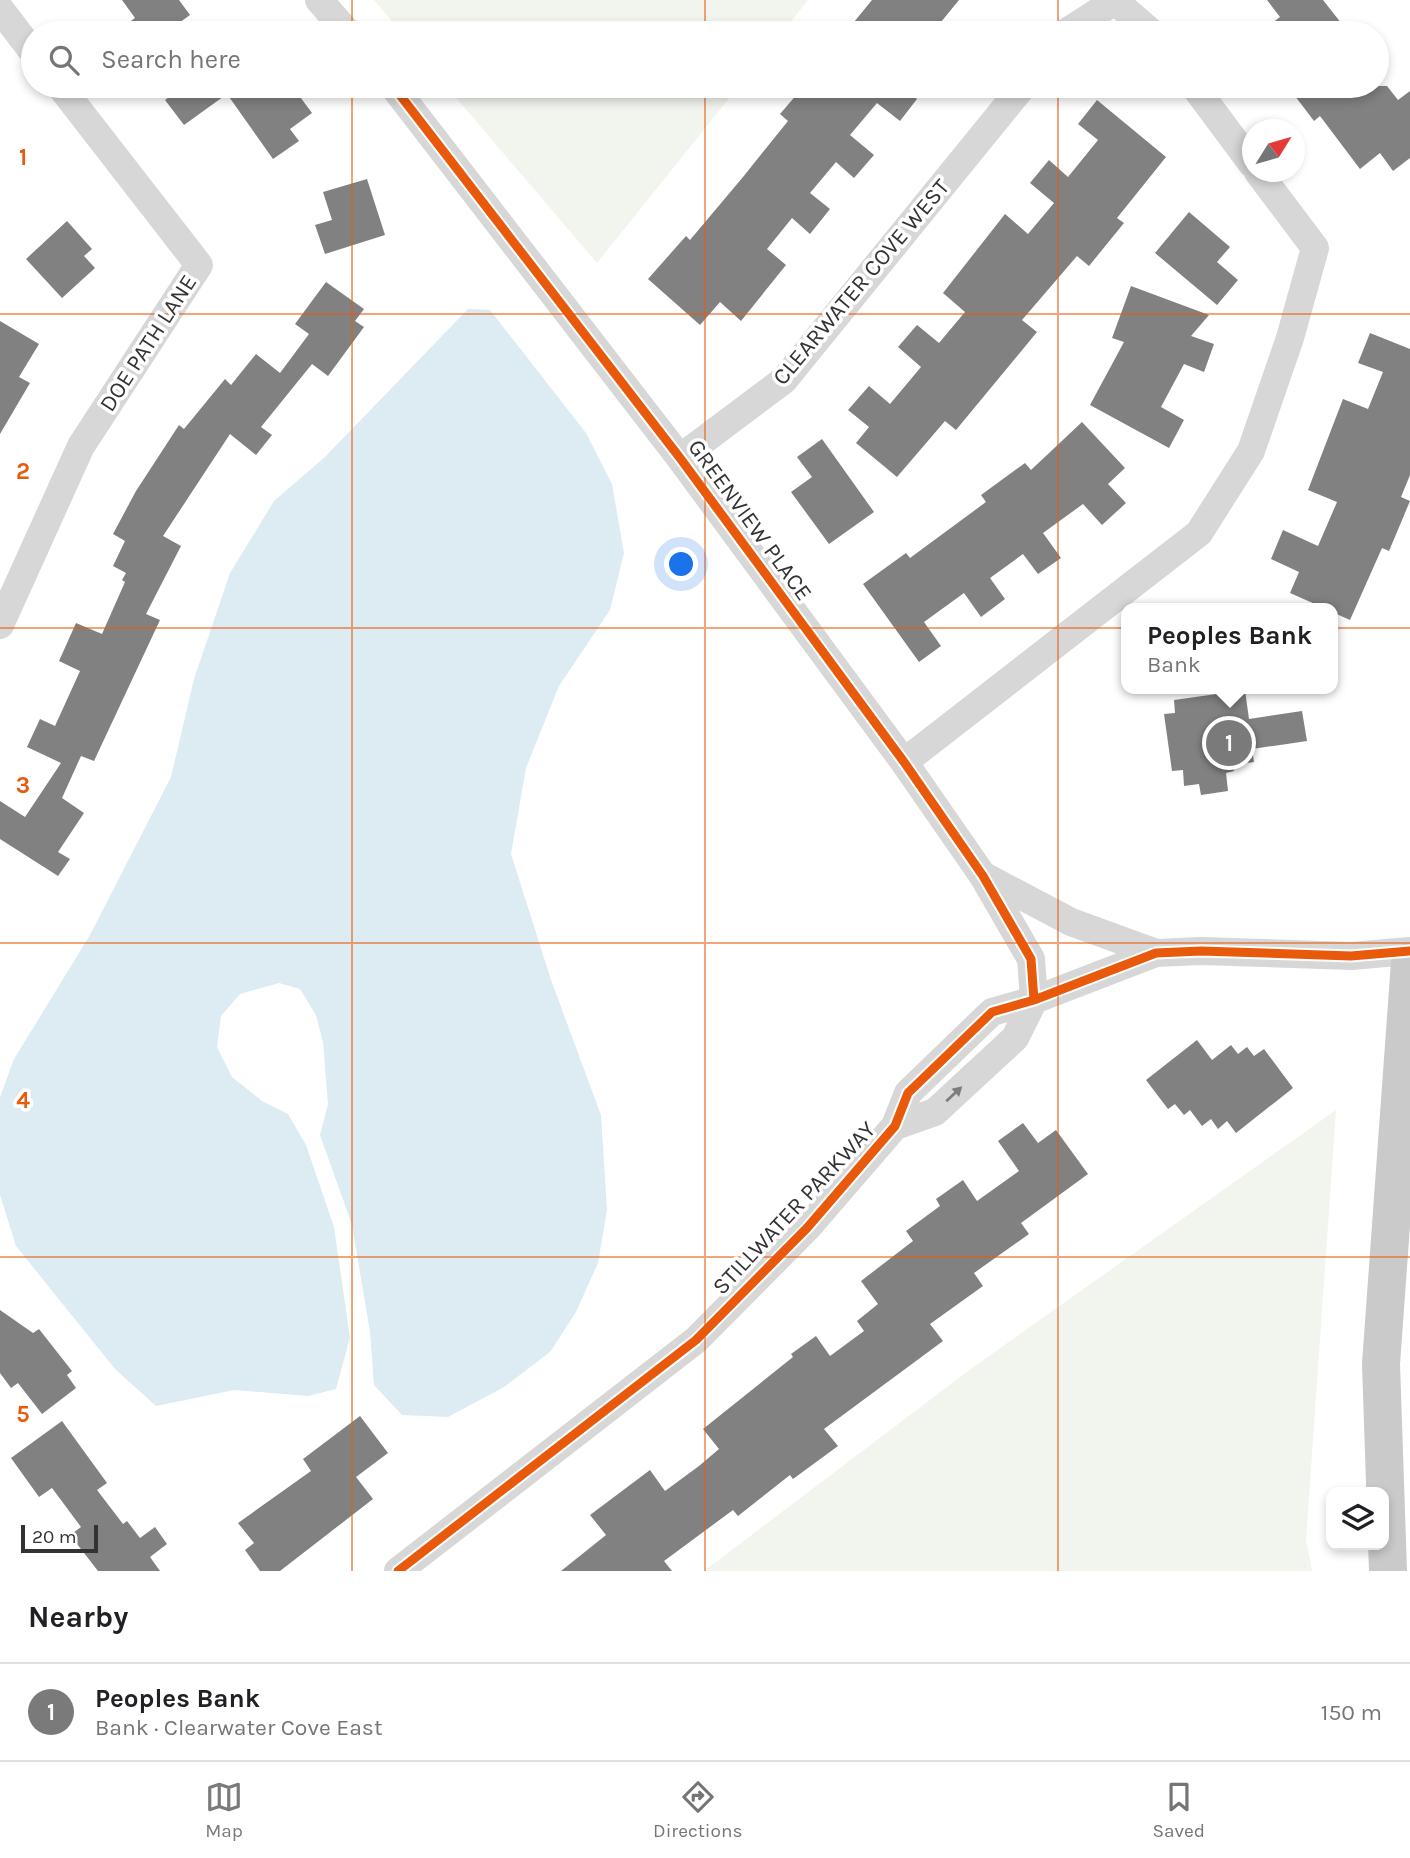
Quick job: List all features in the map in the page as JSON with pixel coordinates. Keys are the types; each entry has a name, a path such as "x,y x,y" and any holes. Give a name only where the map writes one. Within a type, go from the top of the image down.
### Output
{"main road":[{"path":"1388,1571 1381,1364 1410,962"}],"street":[{"path":"318,0 337,21"},
{"path":"1084,21 1115,1 1138,21"},
{"path":"0,9 21,36"},
{"name":"DOE PATH LANE","path":"0,625 81,446 199,265 69,98"},
{"name":"GREENVIEW PLACE","path":"402,98 680,458 904,762 984,876 1031,959 1034,1000"},
{"name":"CLEARWATER COVE WEST","path":"680,458 784,380 1013,98"},
{"path":"1203,98 1242,151"},
{"path":"904,762 1199,533 1251,451 1290,338 1315,248 1266,182"},
{"name":"GREENVIEW PLACE","path":"984,876 1071,922 1156,953"},
{"path":"1034,1000 1156,953 1202,951 1351,956 1410,951"},
{"name":"STILLWATER PARKWAY","path":"398,1571 696,1340 807,1228 895,1126 935,1112 1014,1038 1034,1000"}],"shaded area":[{"path":"374,0 808,0 791,21 392,21"},
{"path":"456,98 729,98 597,263"},
{"path":"468,309 490,310 586,433 612,484 624,553 610,610 559,686 526,768 511,854 551,980 601,1115 607,1210 598,1263 576,1312 550,1352 504,1387 448,1417 402,1415 374,1385 370,1332 352,1225 320,1135 328,1104 323,1042 316,1015 300,989 279,983 240,994 221,1016 217,1047 232,1077 262,1101 288,1114 306,1145 334,1227 350,1338 336,1389 308,1396 234,1390 156,1406 115,1369 16,1246 0,1195 0,1097 14,1059 90,935 171,777 194,679 230,573 274,501 325,457"},
{"path":"1336,1110 1306,1540 1312,1571 704,1571 972,1368"}],"building":[{"path":"122,0 179,0 190,15 182,21 131,21 135,18"},
{"path":"872,0 959,0 942,21 855,21"},
{"path":"1267,0 1323,0 1340,21 1275,21 1280,17"},
{"path":"1389,89 1398,100 1410,91 1410,158 1393,171 1380,153 1360,169 1320,116 1314,121 1297,98 1389,98"},
{"path":"168,98 221,98 184,125 165,100"},
{"path":"230,98 301,98 312,113 290,129 299,141 273,159"},
{"path":"794,98 917,99 900,121 877,103 850,135 874,155 854,178 836,162 810,193 830,209 810,234 792,218 767,249 786,265 741,321 720,302 700,325 648,279 686,236 690,240 788,121 780,114"},
{"path":"1097,100 1166,157 1117,218 1124,223 1089,266 1077,256 1022,320 1037,332 956,430 945,421 897,477 856,443 869,427 848,410 869,386 890,404 921,367 898,347 917,325 939,343 965,312 943,293 1005,214 1028,234 1054,203 1030,183 1049,160 1068,177 1098,140 1078,124"},
{"path":"367,179 385,235 325,254 315,225 332,220 323,192"},
{"path":"1189,212 1230,247 1217,262 1238,280 1217,305 1155,253"},
{"path":"67,221 92,249 84,256 95,268 62,298 26,259"},
{"path":"326,282 364,309 355,321 364,327 328,376 312,364 261,427 272,435 256,455 230,434 163,536 181,546 146,614 160,620 94,761 81,756 62,798 84,813 58,852 70,859 58,876 0,839 0,801 25,817 61,763 27,747 40,719 55,726 80,671 59,661 76,623 102,634 125,582 122,580 126,573 113,566 125,541 113,534 136,491 179,425 184,429 225,379 231,385 256,354 280,373 309,334 295,324"},
{"path":"1131,286 1209,315 1191,336 1214,344 1204,372 1184,364 1161,407 1184,420 1169,448 1090,405 1124,342 1112,338"},
{"path":"0,321 39,344 19,377 30,383 0,434"},
{"path":"1370,333 1410,349 1410,475 1401,497 1410,501 1389,551 1382,548 1350,620 1338,615 1338,603 1313,603 1290,593 1299,572 1271,559 1283,530 1318,546 1337,502 1308,490 1343,399 1368,409 1383,372 1358,363"},
{"path":"1082,422 1125,468 1108,484 1126,503 1102,525 1083,504 1043,533 1061,558 1038,574 1023,554 990,578 1005,599 981,617 964,593 924,622 941,646 919,662 863,584 906,553 910,558 986,502 981,495 1025,463 1031,470"},
{"path":"822,439 874,512 829,544 791,492 812,477 797,457"},
{"path":"1217,694 1246,694 1249,719 1302,711 1307,741 1252,749 1254,762 1233,765 1234,771 1226,773 1228,791 1201,795 1199,784 1184,786 1183,770 1172,771 1164,714 1175,713 1174,700"},
{"path":"1197,1040 1212,1060 1231,1045 1238,1054 1247,1047 1254,1056 1264,1049 1293,1088 1236,1133 1227,1121 1218,1129 1211,1119 1202,1126 1190,1110 1184,1115 1175,1104 1168,1109 1146,1080"},
{"path":"1023,1123 1038,1143 1056,1130 1088,1174 1021,1223 1029,1234 974,1273 983,1286 930,1324 943,1341 824,1429 838,1446 793,1479 790,1475 738,1516 733,1510 664,1561 672,1571 561,1571 606,1535 590,1515 650,1470 665,1491 699,1466 719,1449 703,1429 793,1357 791,1354 816,1336 830,1356 864,1331 857,1321 878,1304 861,1281 913,1241 906,1231 940,1206 936,1199 963,1180 977,1201 1019,1171 998,1141"},
{"path":"0,1310 33,1333 39,1329 72,1371 67,1375 76,1388 42,1414 18,1383 11,1388 0,1373"},
{"path":"360,1416 388,1453 356,1477 373,1499 280,1571 260,1571 245,1550 254,1543 238,1523 311,1471 303,1459"},
{"path":"62,1421 107,1483 97,1490 123,1524 127,1521 140,1538 155,1527 167,1544 150,1557 160,1571 98,1571 70,1535 81,1527 52,1488 39,1497 11,1458"}],"cycle path":[{"path":"402,98 680,458 904,762 983,876 1031,959 1034,1000"},
{"path":"398,1571 696,1340 807,1228 895,1126 908,1093 992,1012 1034,1000 1156,953 1201,951 1351,956 1410,951"}],"place":[{"name":"Peoples Bank","path":"1229,743"}]}
